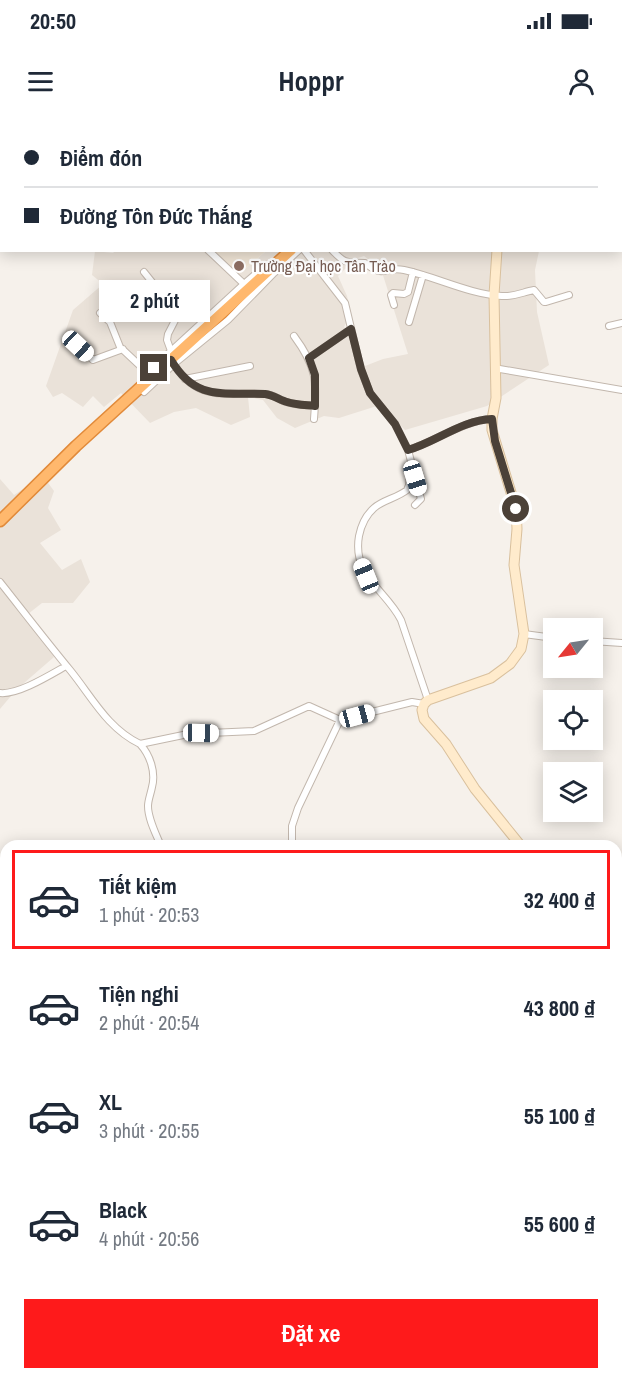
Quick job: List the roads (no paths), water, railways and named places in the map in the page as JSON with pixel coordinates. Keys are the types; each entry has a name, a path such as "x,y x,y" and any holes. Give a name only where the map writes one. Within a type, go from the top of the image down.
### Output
{"highway":[{"path":"0,520 64,457 273,270 289,252"}],"street":[{"path":"210,252 244,284"},
{"path":"172,358 217,326 273,270 296,252"},
{"path":"306,252 345,303 361,369 370,393 395,424 408,450 421,499 416,506"},
{"path":"334,252 345,262 365,263 377,272 398,269 494,295 510,297 534,290 544,302 569,295"},
{"path":"140,744 188,734 254,731 309,706 340,720 412,702 426,702 498,674 516,658 521,649 524,634 514,565 516,509 495,441 492,419 496,399 494,295 497,252"},
{"path":"144,392 209,317 266,265 273,270"},
{"path":"144,272 160,292 181,308"},
{"path":"394,305 391,295 408,292 413,272"},
{"path":"409,322 423,275"},
{"path":"185,301 167,340 172,358 185,379 204,391 214,394 266,394 296,404 315,406"},
{"path":"100,313 110,322 123,349 153,376"},
{"path":"609,326 622,323"},
{"path":"309,358 351,329"},
{"path":"294,336 309,358 315,375 314,418"},
{"path":"78,346 93,360 123,349"},
{"path":"185,379 250,366"},
{"path":"494,368 622,390"},
{"path":"408,450 432,442 475,421 492,419"},
{"path":"411,463 409,485 406,490 375,506 364,521 358,545 361,563 366,576 397,611 401,620 426,702 422,711 424,719 446,744 474,789 516,840"},
{"path":"0,582 108,720 126,737 140,744 147,753 151,764 153,784 148,805 159,840"},
{"path":"524,634 543,637"},
{"path":"603,642 622,643"},
{"path":"0,693 8,693 66,666"},
{"path":"292,840 292,826 298,808 340,720"}],"place":[{"name":"Trường Đại học Tân Trào","path":"239,266"}]}
